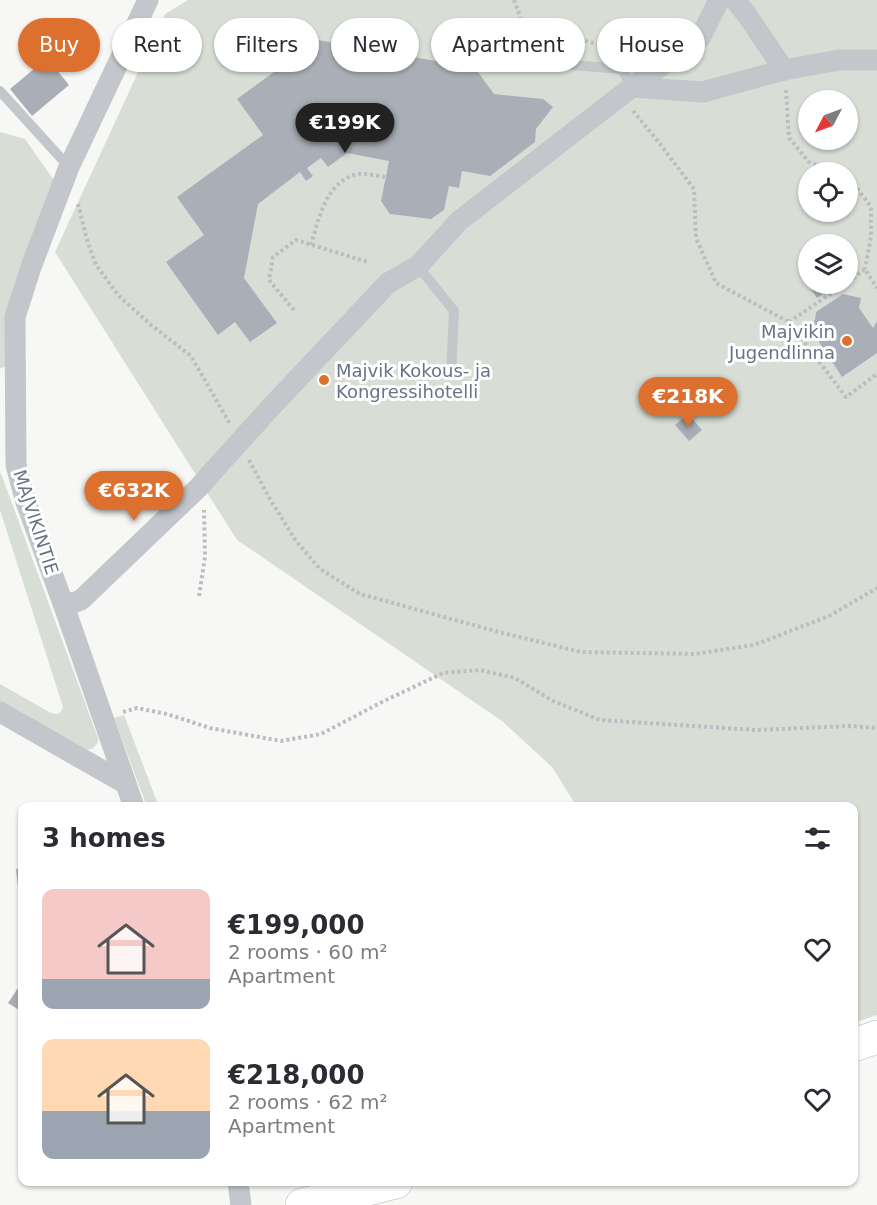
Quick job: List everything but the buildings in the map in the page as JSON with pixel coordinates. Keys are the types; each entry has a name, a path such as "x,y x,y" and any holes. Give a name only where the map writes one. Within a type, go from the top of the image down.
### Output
{"highway":[{"path":"858,1044 877,1037"},
{"path":"302,1205 380,1186"}],"street":[{"name":"MAJVIKINTIE","path":"132,802 103,717 73,603 26,502 16,465 15,317 31,267 69,167 148,0"},
{"path":"73,603 199,487 388,283 418,266 459,221 700,38 719,0"},
{"path":"735,0 784,70"},
{"path":"626,92 703,92 784,70 839,60 877,60"},
{"path":"0,712 126,784"},
{"path":"238,1186 241,1205"}],"lane":[{"path":"623,72 626,92"},
{"path":"0,91 69,167"},
{"path":"418,266 454,311 451,375"}],"path":[{"path":"514,0 521,19 559,24 576,38 597,44"},
{"path":"784,70 789,138 809,162"},
{"path":"626,92 657,140 694,189 696,238 716,283 789,322 846,397 877,374"},
{"path":"69,167 87,240 96,266 119,296 191,356 232,428"},
{"path":"311,245 320,212 333,189 347,178 360,174 386,177"},
{"path":"858,189 871,207 871,237 865,269 877,288"},
{"path":"294,310 269,280 273,257 296,240 368,262"},
{"path":"858,274 865,269"},
{"path":"789,322 830,294"},
{"path":"249,459 296,541 320,569 360,594 580,652 695,654 753,645 829,616 877,588"},
{"path":"199,487 204,495 206,557 199,596"},
{"path":"103,717 137,708 167,714 210,728 281,741 321,734 384,701 443,674 480,670 515,678 554,701 600,720 756,730 849,726 877,728"}],"shaded area":[{"path":"188,0 877,0 877,1015 858,1022 858,802 574,802 552,767 502,721 237,540 55,252 138,72 202,72 202,18 163,18 165,14"},
{"path":"0,132 25,139 60,189 27,278 15,365 0,368"},
{"path":"0,473 98,738 98,743 92,749 86,750 0,703 0,684 51,713 61,712 63,707 0,510"},
{"path":"124,715 157,802 145,802 114,718"}],"place":[{"name":"Majvikin Jugendlinna","path":"847,341"},
{"name":"Majvik Kokous- ja Kongressihotelli","path":"324,380"}]}
